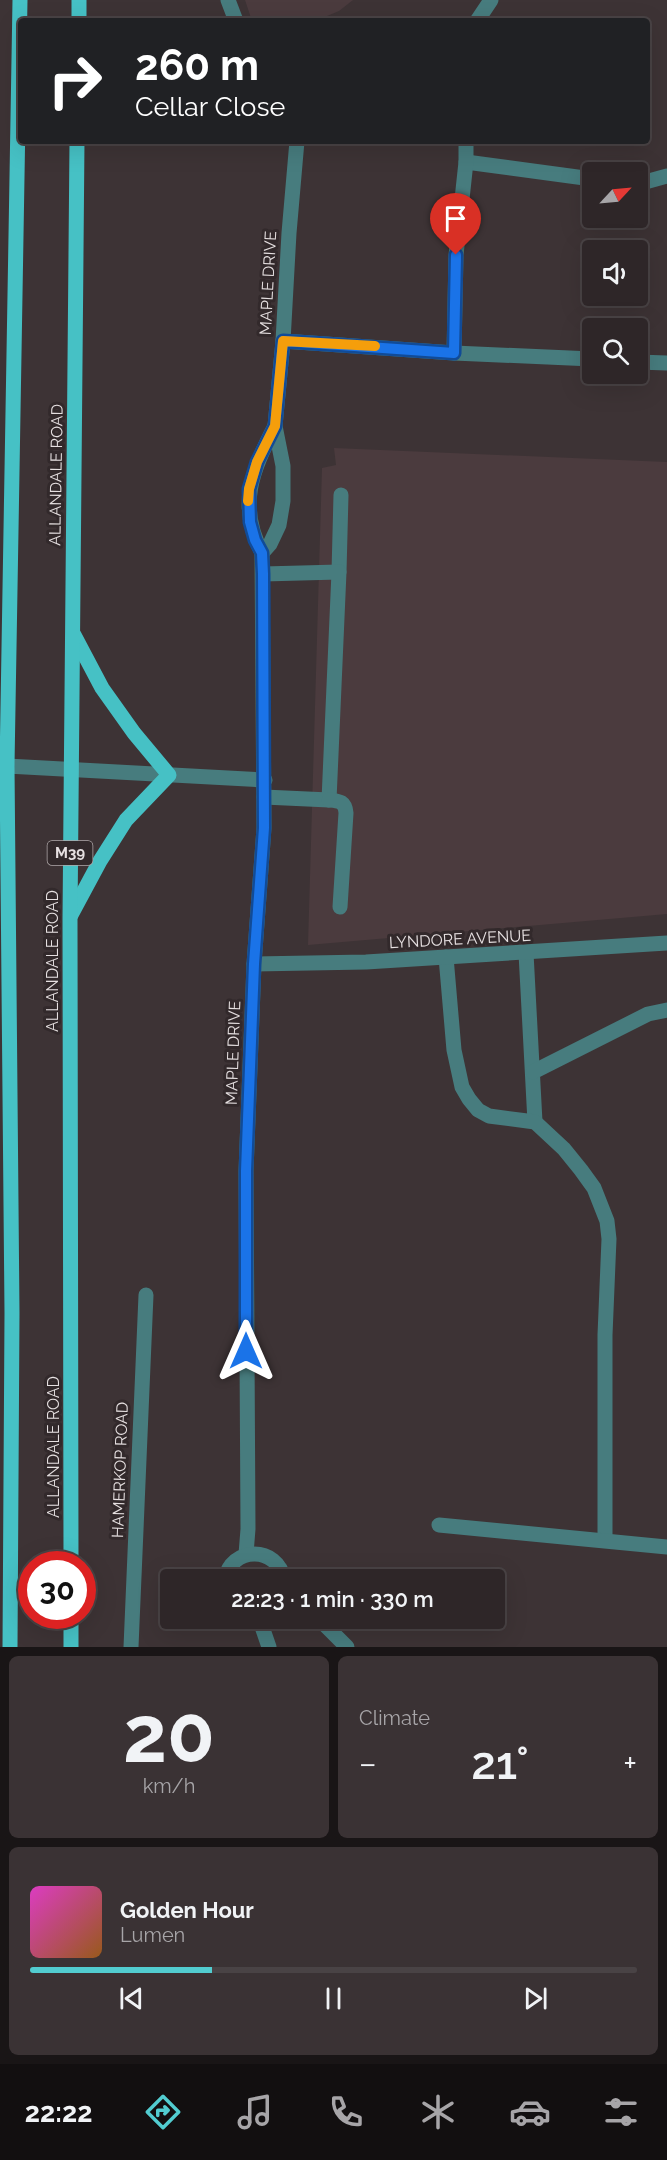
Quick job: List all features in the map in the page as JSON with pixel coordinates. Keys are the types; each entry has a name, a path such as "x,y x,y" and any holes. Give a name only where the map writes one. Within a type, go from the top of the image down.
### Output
{"main road":[{"path":"20,0 20,18"},
{"path":"78,0 79,18"},
{"path":"10,1647 12,1336 7,766 18,118"},
{"name":"ALLANDALE ROAD","path":"71,1551 70,918 77,144"},
{"path":"70,918 100,861 126,820 169,775 134,733 102,688 73,632"},
{"path":"71,1629 71,1647"}],"street":[{"path":"228,0 235,18"},
{"path":"479,18 491,0"},
{"name":"MAPLE DRIVE","path":"262,553 270,544 279,525 283,501 283,466 275,426 297,144"},
{"path":"454,353 456,255 466,144"},
{"path":"466,162 582,178"},
{"path":"648,181 667,176"},
{"path":"283,341 454,353 582,359"},
{"path":"648,362 667,363"},
{"name":"MAPLE DRIVE","path":"246,1554 248,1529 246,1171 254,964 264,828 265,780 262,553 255,540 250,522 249,489 257,462 275,426"},
{"path":"329,800 341,495"},
{"path":"263,574 339,572"},
{"path":"7,766 265,780"},
{"path":"264,797 341,801 346,808 340,907"},
{"name":"LYNDORE AVENUE","path":"254,964 366,962 667,943"},
{"path":"526,953 535,1122"},
{"path":"446,957 454,1050 462,1087 469,1099 483,1114 535,1122 564,1149 581,1170 594,1188 607,1221 609,1239 605,1335 605,1540"},
{"path":"533,1072 648,1014 667,1010"},
{"name":"HAMERKOP ROAD","path":"131,1647 146,1294"},
{"path":"439,1525 667,1547"},
{"path":"228,1569 234,1560 246,1554 263,1554 272,1559 280,1569"},
{"path":"263,1629 269,1647"},
{"path":"329,1629 347,1647"}],"shaded area":[{"path":"245,0 353,0 339,11 322,18 251,18"},
{"path":"334,448 667,462 667,914 308,945 322,468 336,465"}],"slow traffic":[{"path":"248,501 257,462 275,426 283,341 375,346"}],"route":[{"path":"246,1351 246,1171 254,964 264,828 265,780 262,553 255,540 250,522 249,489 257,462 275,426 283,341 454,353 456,255"}]}
